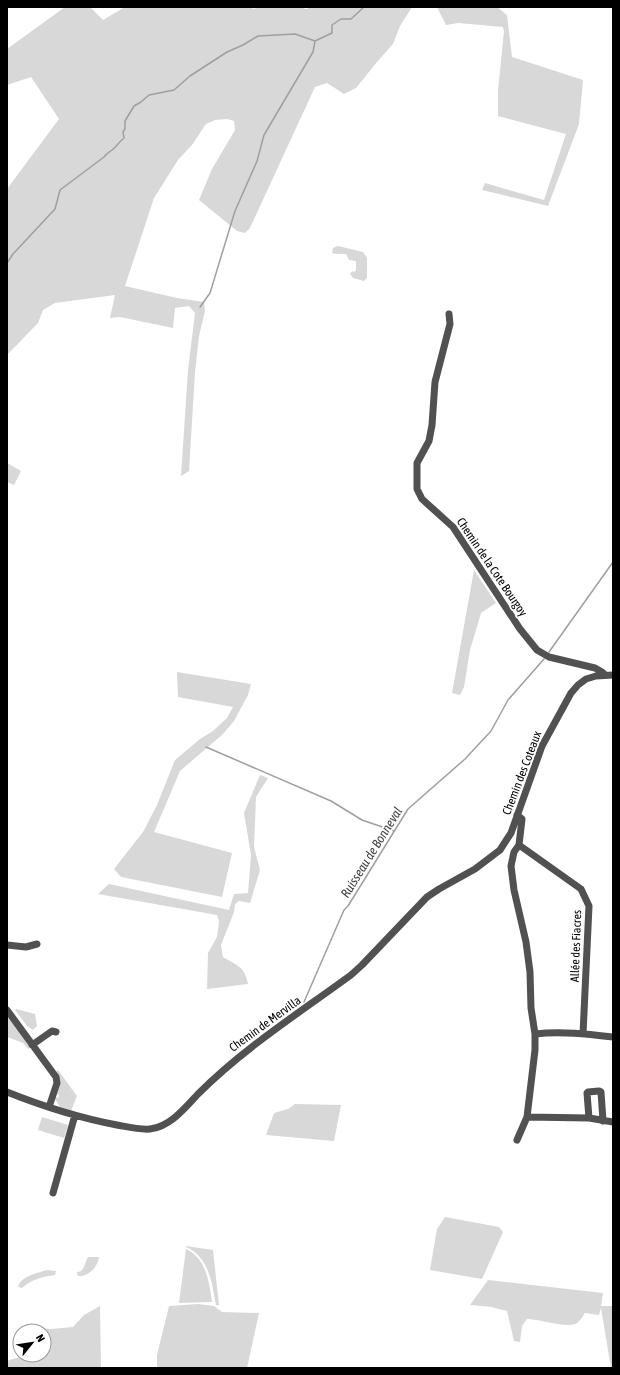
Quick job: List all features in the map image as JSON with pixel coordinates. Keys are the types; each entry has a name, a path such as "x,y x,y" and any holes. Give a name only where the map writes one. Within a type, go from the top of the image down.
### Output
{"street":[{"name":"Chemin de la Cote Bourgoy","path":"449,314 450,324 433,394 432,425 429,441 417,463 417,489 419,494 422,499 453,527 520,629 537,650 549,657 595,668 605,675"},
{"name":"Chemin des Coteaux","path":"507,841 542,746 571,693 586,679 613,675"},
{"path":"517,1140 527,1117 534,1068 535,1034 526,942 514,890 511,866 514,852 519,846 522,819 518,814"},
{"name":"Chemin de Mervilla","path":"7,1092 49,1107 98,1121 140,1129 151,1129 162,1125 183,1109 217,1075 237,1058 362,965 427,897 484,864 500,850 507,841"},
{"name":"Allée des Fiacres","path":"519,846 581,889 589,906 583,1034"},
{"path":"7,945 26,947 37,944"},
{"path":"7,1010 56,1077 57,1083 49,1107"},
{"path":"32,1045 52,1032 56,1032"},
{"path":"535,1034 551,1032 613,1037"},
{"path":"589,1118 587,1093 599,1090 601,1092 603,1121"},
{"path":"53,1193 75,1115"},
{"path":"527,1117 589,1118 613,1122"}],"shaded area":[{"path":"280,6 307,9 310,7 412,7 400,26 393,44 356,88 344,94 327,83 315,87 250,228 245,233 237,231 199,200 212,169 235,130 234,121 227,119 215,120 206,124 192,145 178,160 154,198 125,286 177,298 204,302 205,311 199,336 195,372 189,471 181,476 188,370 195,313 189,306 175,308 173,328 120,317 110,318 115,295 55,303 43,310 38,323 7,355 7,189 59,119 31,77 7,85 7,49 65,7 90,7 103,20 125,7 252,7 253,9"},
{"path":"437,7 497,7 507,15 512,57 583,80 579,124 548,206 482,190 485,183 544,200 566,134 498,116 498,91 504,31 503,27 458,23 446,25"},
{"path":"338,246 363,252 367,258 367,278 364,281 353,278 350,274 352,271 354,272 356,270 356,261 349,260 346,254 332,253 333,248"},
{"path":"7,463 21,471 14,485 7,482"},
{"path":"474,570 496,603 481,613 470,650 464,687 460,695 452,693"},
{"path":"177,672 251,684 248,695 234,721 223,734 180,771 154,832 232,853 222,897 121,877 114,869 143,832 157,805 175,760 200,739 213,731 227,718 233,707 178,697"},
{"path":"260,775 268,778 256,797 254,847 260,870 250,903 239,901 235,904 234,912 221,945 223,957 240,967 247,978 248,984 207,989 208,953 217,937 219,921 217,915 98,894 109,884 229,910 234,894 248,893 251,855 244,813"},
{"path":"15,1010 35,1014 37,1026 33,1030 27,1026"},
{"path":"7,1018 31,1046 28,1049 23,1043 7,1037"},
{"path":"58,1070 77,1096 71,1111 60,1107 55,1099 56,1097 58,1098 59,1095 57,1094 60,1085 56,1072"},
{"path":"295,1104 341,1105 334,1141 266,1135 274,1113 288,1109"},
{"path":"42,1117 68,1125 64,1138 38,1130"},
{"path":"445,1217 499,1227 503,1232 482,1279 430,1270 437,1229"},
{"path":"186,1246 213,1250 219,1305 216,1305 211,1280 205,1264 194,1251"},
{"path":"186,1249 193,1253 203,1265 208,1279 212,1302 179,1303"},
{"path":"88,1257 99,1257 95,1268 85,1275 78,1276 77,1272 80,1272 83,1269"},
{"path":"47,1270 56,1271 55,1275 37,1279 22,1288 18,1287 22,1280"},
{"path":"488,1280 603,1293 601,1306 613,1306 613,1368 611,1368 601,1308 599,1315 585,1313 577,1323 573,1325 527,1319 522,1326 520,1342 514,1341 507,1311 491,1307 470,1305"},
{"path":"198,1304 214,1306 222,1312 259,1313 247,1368 157,1368 157,1355 169,1306"},
{"path":"100,1306 101,1368 7,1368 7,1362 12,1359 12,1363 52,1363 52,1329 73,1327 84,1315"}],"waterway":[{"path":"7,263 13,254 55,209 60,190 114,149 124,138 123,132 125,129 125,121 134,106 149,95 174,90 190,76 227,52 258,36 295,34 315,41 332,33 332,25 341,19 351,19 364,7"},
{"path":"200,307 210,293 235,211 257,161 264,135 313,52 315,41"},
{"name":"Ruisseau de Bonneval","path":"549,652 613,562"},
{"name":"Ruisseau de Bonneval","path":"304,1002 344,910 348,906 408,809 465,759 491,731 508,700 544,659"},
{"path":"206,747 331,801 362,820 394,831"}]}
